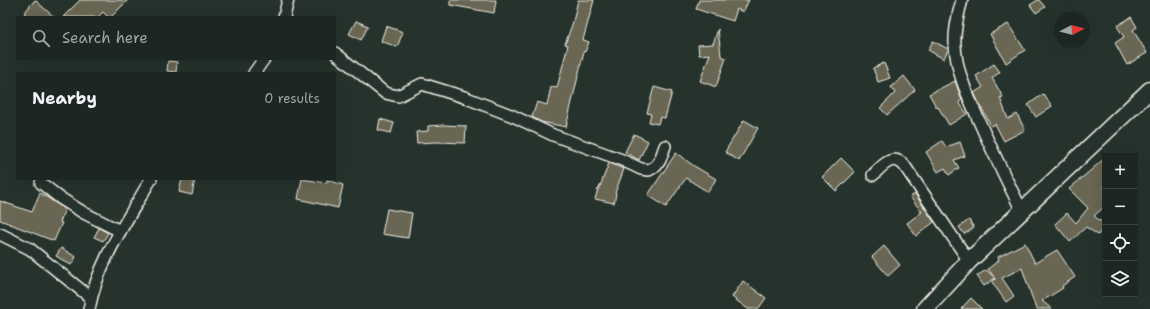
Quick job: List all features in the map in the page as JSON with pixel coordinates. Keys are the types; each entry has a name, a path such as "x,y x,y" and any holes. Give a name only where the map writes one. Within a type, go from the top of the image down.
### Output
{"street":[{"path":"284,16 288,0"},
{"path":"962,0 957,19 954,44 957,63 965,88 980,124 1022,211"},
{"path":"336,54 385,93 398,96 422,84 464,97 506,113 553,135 622,160 641,169 649,170 656,166 665,146"},
{"path":"255,72 263,60"},
{"path":"925,309 969,261 1150,90"},
{"path":"873,175 886,163 894,160 900,161 969,261"},
{"path":"0,234 30,249 90,304 103,265 120,231 150,180"},
{"path":"41,183 60,198 84,213 120,231"}],"building":[{"path":"35,0 53,16 28,16 24,13"},
{"path":"80,0 128,0 112,16 107,16 103,12 99,16 64,16"},
{"path":"450,0 496,0 494,13 450,5"},
{"path":"578,0 594,0 583,40 589,42 585,52 584,51 566,127 541,122 532,117 537,102 547,105 551,87 557,88 568,45 565,44 573,22"},
{"path":"699,0 749,0 743,12 737,9 733,21 696,9"},
{"path":"1038,0 1045,7 1036,13 1030,5"},
{"path":"1131,17 1137,27 1133,30 1147,53 1127,65 1115,43 1124,37 1117,26"},
{"path":"356,21 368,26 361,40 349,34"},
{"path":"1008,24 1025,50 1006,63 990,34"},
{"path":"386,26 403,32 397,47 381,41"},
{"path":"718,29 721,56 726,58 716,87 700,81 710,54 699,55 698,45 713,44"},
{"path":"933,41 948,49 944,59 928,50"},
{"path":"168,61 177,62 176,72 167,71"},
{"path":"884,63 890,78 878,82 873,68"},
{"path":"994,64 1000,72 992,78 1003,97 1000,98 1008,119 1017,114 1025,130 1004,141 995,124 991,126 974,93 983,87 976,76"},
{"path":"904,76 915,90 887,115 880,108 895,93 891,87"},
{"path":"955,81 962,100 959,102 967,114 949,125 929,94"},
{"path":"654,87 672,92 665,118 660,117 658,124 649,122 651,114 647,113"},
{"path":"1043,94 1052,106 1036,117 1028,105"},
{"path":"380,119 394,123 391,133 378,130"},
{"path":"744,120 758,128 739,161 725,152"},
{"path":"428,126 466,126 465,143 417,143 416,132 428,131"},
{"path":"634,134 648,141 639,160 625,152"},
{"path":"942,141 946,147 960,142 965,156 954,160 959,168 949,175 945,168 938,172 926,152"},
{"path":"676,153 716,179 708,192 686,178 666,207 648,195"},
{"path":"841,158 855,172 836,191 822,177"},
{"path":"1102,161 1102,209 1094,216 1102,223 1102,229 1098,235 1086,227 1070,242 1055,224 1067,213 1076,223 1088,208 1069,189"},
{"path":"609,163 624,169 615,193 614,203 595,199"},
{"path":"182,180 195,180 192,195 179,192"},
{"path":"302,180 326,183 327,180 343,185 338,208 298,199"},
{"path":"40,193 65,209 60,222 62,223 54,241 0,220 0,201 32,212"},
{"path":"915,194 934,222 916,236 907,223 922,212 910,197"},
{"path":"387,209 412,213 408,238 382,234"},
{"path":"969,220 974,228 964,234 959,227"},
{"path":"99,228 108,233 103,241 94,237"},
{"path":"1025,243 1035,263 1057,250 1075,277 1062,286 1063,288 1042,301 1052,309 1036,309 1022,268 1002,278 1014,296 1006,302 992,282 995,278 984,286 977,276 986,270 994,277 988,269 999,260 998,257"},
{"path":"884,246 900,265 888,276 872,257"},
{"path":"61,248 76,257 71,265 56,256"},
{"path":"743,281 766,298 758,309 748,309 732,297"},
{"path":"971,298 982,309 961,309"}]}
